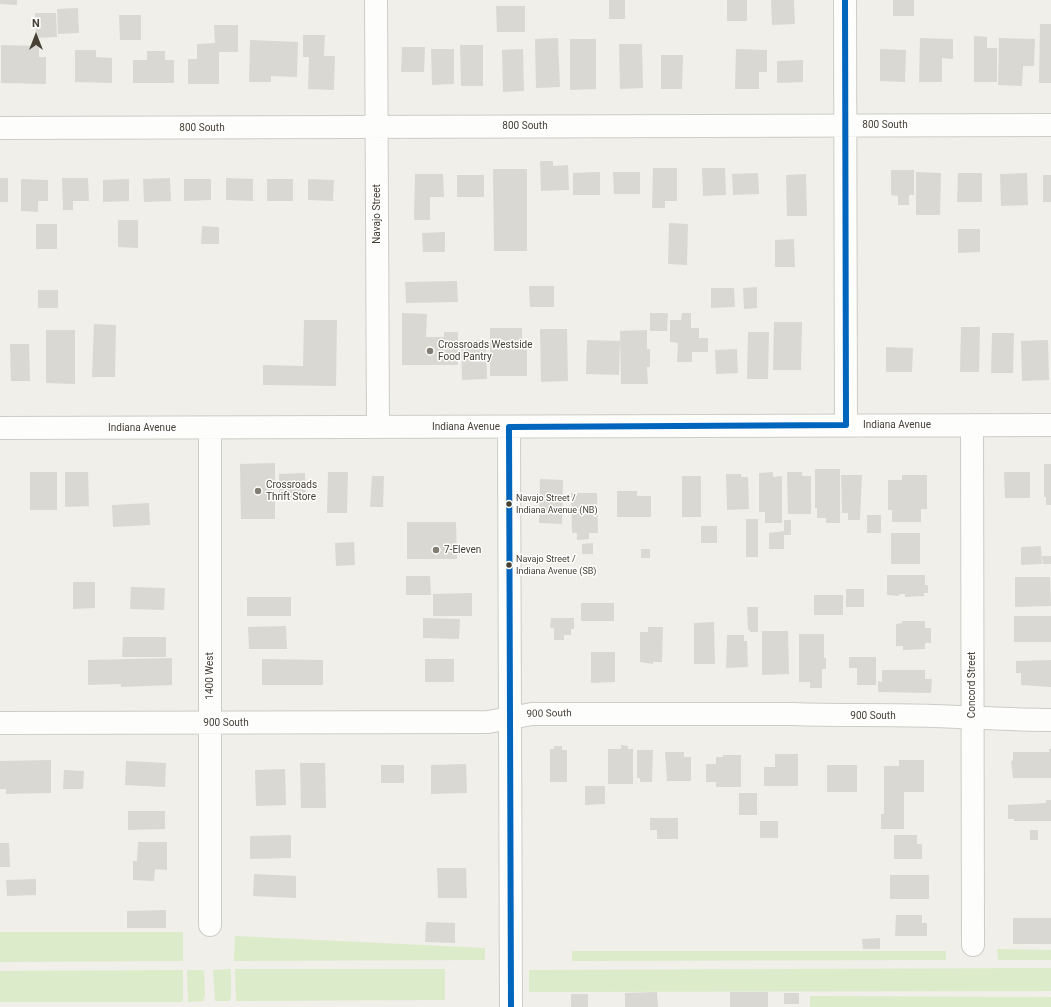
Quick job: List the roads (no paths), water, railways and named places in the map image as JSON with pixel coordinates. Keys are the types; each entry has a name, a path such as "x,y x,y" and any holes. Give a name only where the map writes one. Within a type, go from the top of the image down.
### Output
{"street":[{"name":"Navajo Street","path":"376,0 378,427"},
{"path":"845,0 846,425"},
{"name":"800 South","path":"0,128 1051,125"},
{"name":"Concord Street","path":"972,425 973,945"},
{"name":"Indiana Avenue","path":"0,428 1051,425"},
{"path":"509,427 511,1007"},
{"name":"1400 West","path":"210,428 210,925"},
{"name":"900 South","path":"0,723 488,722 532,714 793,714 829,716 932,716 1051,720"}],"place":[{"name":"Crossroads Westside Food Pantry","path":"430,351"},
{"name":"Crossroads Thrift Store","path":"258,491"},
{"name":"Navajo Street / Indiana Avenue (NB)","path":"509,504"},
{"name":"7-Eleven","path":"436,550"},
{"name":"Navajo Street / Indiana Avenue (SB)","path":"509,565"}]}
